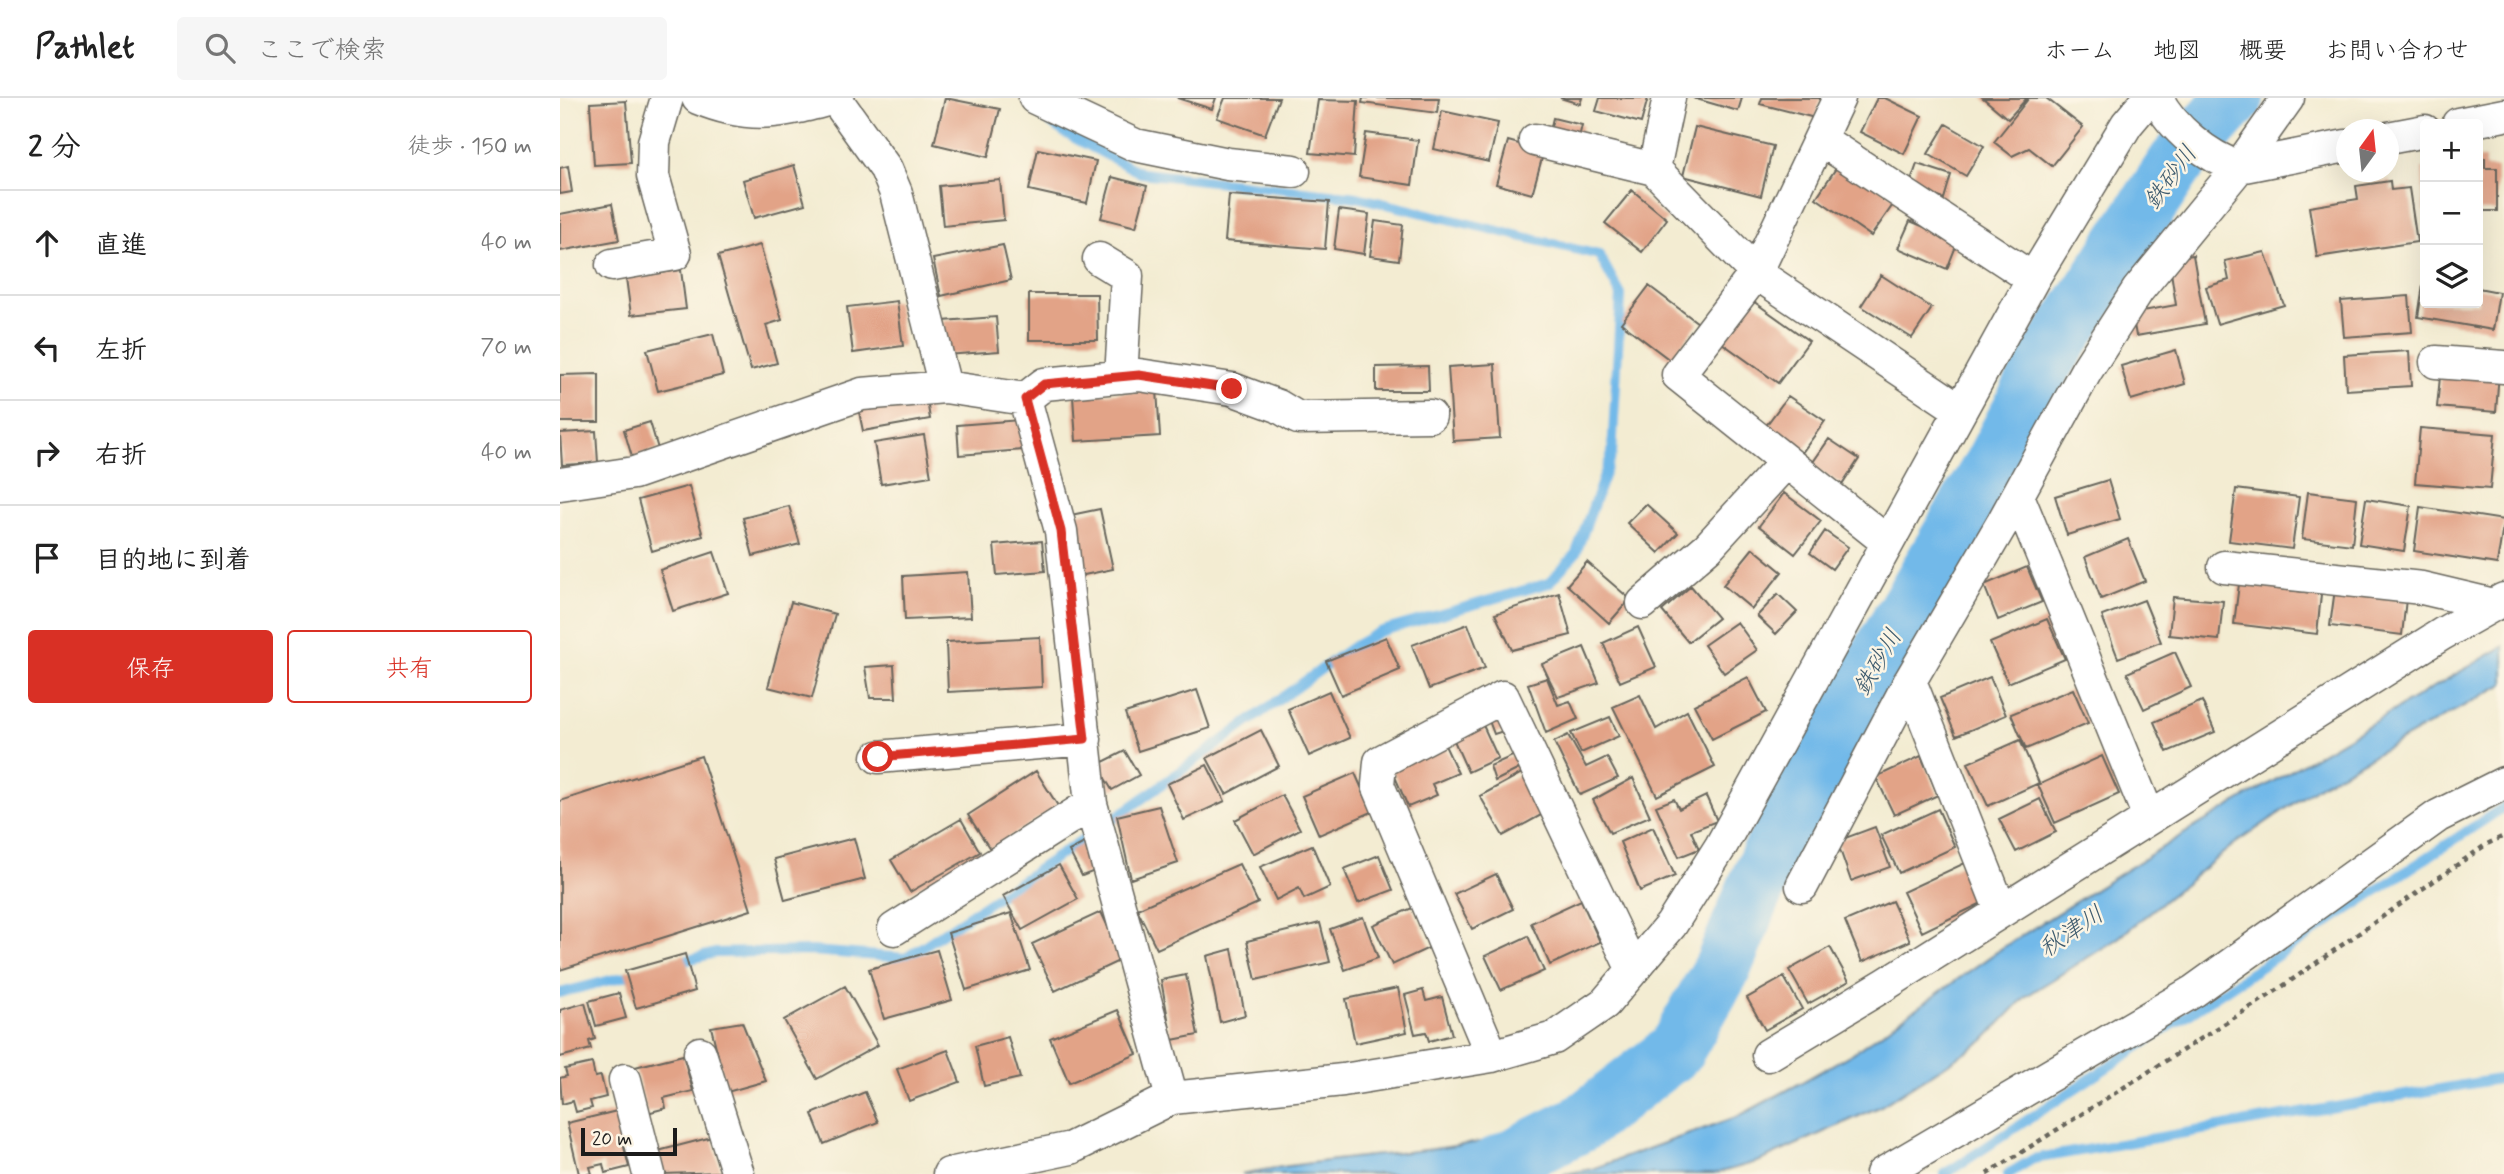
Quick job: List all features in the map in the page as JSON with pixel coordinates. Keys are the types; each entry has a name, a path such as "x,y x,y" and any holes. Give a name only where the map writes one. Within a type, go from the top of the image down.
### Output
{"street":[{"path":"612,265 675,254 653,176 654,142 667,98"},
{"path":"698,98 729,110 778,112 835,98 886,169 895,193 945,387"},
{"path":"1035,98 1135,145 1228,164 1294,171"},
{"path":"1654,169 1669,98"},
{"path":"1839,98 1756,273 1678,375 1886,541"},
{"path":"1802,886 1910,681 2018,496 2086,371 2138,290 2231,164 2288,98"},
{"path":"949,1174 1071,1148 1172,1098 1343,1080 1492,1055 1554,1038 1605,1003 1671,925 1721,846 1959,409 2033,279 2127,124 2158,104 2231,164 2336,148"},
{"path":"2483,119 2504,115"},
{"path":"2399,136 2420,132"},
{"path":"1820,139 2033,279"},
{"path":"1535,141 1654,169 1756,273 1959,409"},
{"path":"1099,259 1127,276 1121,377"},
{"path":"2435,362 2504,368"},
{"path":"560,484 634,473 862,394 945,387 1025,399 1044,384 1139,375 1232,389 1278,405 1298,418 1430,416"},
{"path":"1025,399 1061,531 1091,804 1172,1098"},
{"path":"1643,603 1708,547 1786,462"},
{"path":"2018,496 2149,817"},
{"path":"2224,567 2422,588 2499,602"},
{"path":"1768,1055 2499,602"},
{"path":"1910,681 2001,911"},
{"path":"1492,1055 1378,785 1380,762 1503,697 1633,970"},
{"path":"878,757 1085,739"},
{"path":"1882,1174 2194,991 2438,816 2504,783"},
{"path":"894,929 1091,804"},
{"path":"700,1054 738,1174"},
{"path":"625,1080 649,1174"}],"path":[{"path":"1987,1174 2273,993 2487,844 2504,836"}],"water":[{"name":"秋津川","path":"2504,646 2504,684 2323,783 2233,845 2117,939 2025,997 1983,1041 1881,1106 1760,1161 1714,1174 1562,1174 1592,1169 1739,1116 1793,1087 1853,1053 2005,946 2193,828"},
{"path":"1512,1136 1531,1174 1241,1174 1444,1147"}],"building":[{"path":"945,98 1000,109 988,157 934,144"},
{"path":"1177,98 1216,98 1212,109"},
{"path":"1225,98 1279,98 1265,135 1217,118"},
{"path":"1363,98 1439,98 1437,113 1362,103"},
{"path":"1560,98 1582,98 1580,104"},
{"path":"1600,98 1648,98 1641,123 1596,111"},
{"path":"1693,98 1742,98 1738,111"},
{"path":"1762,98 1821,98 1815,118 1760,104"},
{"path":"1877,98 1885,98 1922,116 1904,154 1860,132"},
{"path":"1983,98 2027,98 2008,119"},
{"path":"2029,98 2046,98 2083,127 2052,166 2029,148 2012,156 1994,142"},
{"path":"1318,100 1358,101 1354,157 1310,153"},
{"path":"626,101 631,163 594,165 590,103"},
{"path":"1442,111 1498,123 1489,162 1434,149"},
{"path":"1553,118 1582,125 1577,146 1548,139"},
{"path":"1946,124 1984,146 1966,176 1928,154"},
{"path":"1695,127 1773,146 1761,196 1683,176"},
{"path":"1366,133 1418,140 1412,185 1359,177"},
{"path":"1508,141 1544,151 1532,194 1496,184"},
{"path":"1038,149 1096,161 1087,203 1029,190"},
{"path":"2483,158 2485,168 2497,168 2497,211 2483,211"},
{"path":"1841,161 1897,199 1871,236 1816,198"},
{"path":"1917,164 1951,175 1944,199 1909,187"},
{"path":"794,165 805,204 754,218 743,180"},
{"path":"568,166 572,192 560,194 560,168"},
{"path":"1112,177 1147,186 1136,227 1101,218"},
{"path":"1000,180 1004,220 943,226 939,186"},
{"path":"2390,182 2391,190 2409,188 2417,242 2317,257 2309,207 2358,199 2356,186"},
{"path":"1632,190 1667,219 1642,252 1605,223"},
{"path":"1229,195 1329,202 1325,249 1225,241"},
{"path":"612,204 619,240 560,251 560,214"},
{"path":"1339,210 1369,214 1364,254 1334,249"},
{"path":"1375,221 1403,225 1399,260 1370,256"},
{"path":"1910,221 1958,241 1947,269 1898,248"},
{"path":"760,245 782,320 766,325 777,363 751,370 718,256"},
{"path":"1003,245 1011,280 941,296 933,259"},
{"path":"2265,252 2284,305 2217,324 2206,287 2229,280 2225,261"},
{"path":"2193,255 2205,324 2136,336 2132,313 2176,305 2169,259"},
{"path":"681,270 686,309 631,315 626,278"},
{"path":"1881,275 1932,308 1912,338 1861,306"},
{"path":"1649,286 1698,323 1670,360 1621,323"},
{"path":"2483,289 2499,292 2493,330 2418,317 2420,304 2420,308 2483,308"},
{"path":"1029,294 1097,294 1098,340 1029,340"},
{"path":"2409,296 2412,332 2344,337 2341,301"},
{"path":"897,301 903,346 853,353 847,307"},
{"path":"1753,301 1809,341 1778,383 1722,343"},
{"path":"996,317 999,351 946,355 943,321"},
{"path":"713,334 723,375 658,391 647,350"},
{"path":"2176,350 2185,384 2131,400 2121,366"},
{"path":"2409,351 2411,386 2346,390 2344,355"},
{"path":"1495,364 1500,438 1453,441 1448,367"},
{"path":"1428,366 1429,391 1376,391 1376,367"},
{"path":"2441,367 2499,372 2496,412 2437,407"},
{"path":"599,374 599,422 560,422 560,375"},
{"path":"1157,390 1160,436 1076,441 1073,396"},
{"path":"926,394 930,419 863,431 858,407"},
{"path":"1788,396 1825,421 1801,454 1765,427"},
{"path":"1020,420 1023,450 959,455 957,425"},
{"path":"650,422 658,449 632,457 624,430"},
{"path":"2420,428 2495,434 2490,489 2415,483"},
{"path":"596,431 598,463 562,465 560,433"},
{"path":"924,435 931,476 881,484 874,443"},
{"path":"1829,439 1859,459 1842,485 1811,465"},
{"path":"2108,480 2120,519 2067,535 2055,496"},
{"path":"689,486 703,536 652,551 638,500"},
{"path":"2236,489 2299,497 2292,549 2229,541"},
{"path":"2308,492 2357,498 2352,545 2302,539"},
{"path":"1784,493 1821,521 1795,554 1759,526"},
{"path":"2366,499 2411,506 2404,551 2359,544"},
{"path":"1646,504 1678,533 1659,553 1627,523"},
{"path":"789,506 800,544 753,556 743,518"},
{"path":"2420,507 2504,520 2497,564 2414,551"},
{"path":"1100,509 1113,569 1079,576 1066,516"},
{"path":"1825,531 1848,547 1832,569 1810,553"},
{"path":"2128,539 2145,581 2101,599 2085,557"},
{"path":"1042,541 1045,571 997,575 994,545"},
{"path":"1753,548 1782,572 1752,609 1723,585"},
{"path":"714,552 728,593 673,611 660,570"},
{"path":"1587,562 1630,599 1609,623 1567,585"},
{"path":"2027,567 2042,602 1998,620 1984,585"},
{"path":"968,572 971,617 905,620 903,576"},
{"path":"2239,584 2321,594 2317,634 2234,624"},
{"path":"1691,586 1718,618 1688,642 1662,611"},
{"path":"2335,589 2406,599 2402,635 2330,626"},
{"path":"1559,593 1571,635 1512,650 1495,614"},
{"path":"1778,594 1797,612 1776,634 1757,616"},
{"path":"2173,597 2223,601 2219,640 2169,635"},
{"path":"2144,600 2161,642 2118,658 2102,616"},
{"path":"791,602 835,614 812,698 768,687"},
{"path":"2047,619 2065,659 2008,683 1990,643"},
{"path":"1737,622 1757,650 1724,673 1704,645"},
{"path":"1468,624 1485,668 1429,689 1412,645"},
{"path":"1638,627 1656,667 1620,682 1603,643"},
{"path":"1040,637 1042,687 948,692 946,642"},
{"path":"1386,637 1400,670 1341,695 1326,661"},
{"path":"1584,647 1599,683 1558,697 1542,664"},
{"path":"2175,652 2191,687 2144,709 2127,673"},
{"path":"894,665 896,698 870,698 865,667"},
{"path":"1748,677 1766,712 1712,739 1694,705"},
{"path":"1990,677 2006,715 1956,736 1940,698"},
{"path":"1547,678 1558,705 1570,701 1578,719 1546,733 1528,684"},
{"path":"2073,689 2088,723 2026,749 2011,714"},
{"path":"1197,690 1210,728 1138,751 1125,713"},
{"path":"1329,691 1350,738 1309,756 1288,709"},
{"path":"1640,695 1656,729 1687,711 1715,767 1657,796 1613,707"},
{"path":"2202,701 2215,732 2167,752 2154,722"},
{"path":"1506,712 1513,728 1494,734 1488,718"},
{"path":"1610,717 1619,736 1581,753 1571,733"},
{"path":"1482,723 1498,758 1468,772 1452,736"},
{"path":"1261,730 1279,766 1226,794 1207,758"},
{"path":"1568,735 1586,767 1607,757 1618,778 1580,795 1554,742"},
{"path":"2020,740 2039,783 1988,806 1968,763"},
{"path":"1443,741 1458,773 1432,784 1437,795 1408,807 1390,765"},
{"path":"1125,751 1139,775 1112,790 1097,765"},
{"path":"1519,753 1527,765 1495,781 1490,766"},
{"path":"701,756 751,910 560,970 560,801"},
{"path":"1921,756 1938,795 1894,815 1876,777"},
{"path":"2102,756 2119,794 2055,823 2038,785"},
{"path":"1207,765 1225,801 1184,820 1167,784"},
{"path":"1529,769 1552,809 1503,836 1480,796"},
{"path":"1036,771 1058,806 990,849 968,815"},
{"path":"1355,773 1372,812 1319,835 1302,796"},
{"path":"1633,778 1650,816 1610,833 1593,800"},
{"path":"1282,795 1300,829 1253,854 1235,820"},
{"path":"1706,796 1717,821 1691,831 1699,849 1679,857 1656,806 1674,799 1679,809"},
{"path":"2040,799 2056,832 2016,852 1999,819"},
{"path":"1159,806 1178,863 1131,879 1117,816"},
{"path":"1938,809 1955,847 1899,873 1881,835"},
{"path":"961,819 980,852 910,892 891,860"},
{"path":"1653,827 1675,876 1640,891 1620,842"},
{"path":"1875,827 1890,867 1851,881 1837,841"},
{"path":"854,838 865,879 785,900 774,859"},
{"path":"1090,840 1100,869 1082,876 1069,851"},
{"path":"1312,845 1330,887 1304,899 1299,888 1276,900 1260,867"},
{"path":"1379,855 1393,890 1358,903 1344,869"},
{"path":"1967,862 1986,901 1922,932 1903,892"},
{"path":"1239,864 1258,903 1157,949 1137,909"},
{"path":"1059,865 1078,899 1022,930 1003,896"},
{"path":"1496,874 1513,909 1472,929 1454,894"},
{"path":"1581,900 1600,942 1550,965 1531,923"},
{"path":"1892,901 1910,941 1862,962 1845,921"},
{"path":"1412,908 1431,947 1392,965 1373,925"},
{"path":"1101,912 1123,959 1055,991 1032,944"},
{"path":"1011,913 1030,970 966,990 948,933"},
{"path":"1363,917 1378,958 1345,970 1330,929"},
{"path":"1320,923 1330,962 1256,980 1247,941"},
{"path":"1528,936 1544,971 1501,990 1485,956"},
{"path":"1830,947 1849,981 1808,1004 1789,970"},
{"path":"1232,949 1245,1015 1220,1022 1207,956"},
{"path":"937,950 952,1000 884,1019 869,969"},
{"path":"685,954 695,991 636,1008 625,971"},
{"path":"1186,975 1198,1035 1172,1040 1161,980"},
{"path":"1784,977 1802,1009 1765,1030 1747,998"},
{"path":"845,986 878,1045 817,1079 784,1020"},
{"path":"1398,988 1407,1032 1355,1043 1346,999"},
{"path":"1423,990 1426,1001 1442,997 1452,1035 1429,1041 1426,1032 1415,1034 1405,995"},
{"path":"619,993 626,1018 596,1026 589,1001"},
{"path":"585,1003 595,1039 589,1041 591,1049 560,1057 560,1010"},
{"path":"1118,1010 1137,1054 1069,1083 1050,1038"},
{"path":"742,1022 766,1081 727,1092 711,1027"},
{"path":"1008,1037 1020,1078 984,1086 975,1046"},
{"path":"948,1050 960,1082 909,1101 897,1069"},
{"path":"683,1055 693,1091 664,1098 666,1108 647,1113 635,1067"},
{"path":"592,1063 595,1077 601,1076 606,1097 590,1101 592,1108 576,1112 573,1101 562,1104 560,1078 567,1076 565,1069"},
{"path":"865,1092 878,1122 824,1144 812,1114"},
{"path":"617,1111 631,1141 623,1143 629,1167 605,1173 603,1164 590,1167 592,1174 579,1174 567,1123"},
{"path":"712,1137 721,1172 664,1174 658,1151"}],"waterway":[{"name":"鉄砂川","path":"1480,1174 1582,1123 1675,1051 1722,969 1768,859 1861,687 1991,467 2045,363 2177,162 2235,98"},
{"path":"676,963 715,953 812,951 906,958 1128,809 1352,647 1379,632 1549,583 1576,553 1612,454 1621,295 1599,255 1357,197 1141,173 1065,133 1043,117"},
{"path":"1945,1174 2504,807"},
{"path":"560,993 638,973"},
{"path":"2008,1174 2033,1159 2504,1078"}],"route":[{"path":"878,757 1085,739 1061,531 1025,399 1044,384 1139,375 1232,389"}]}
